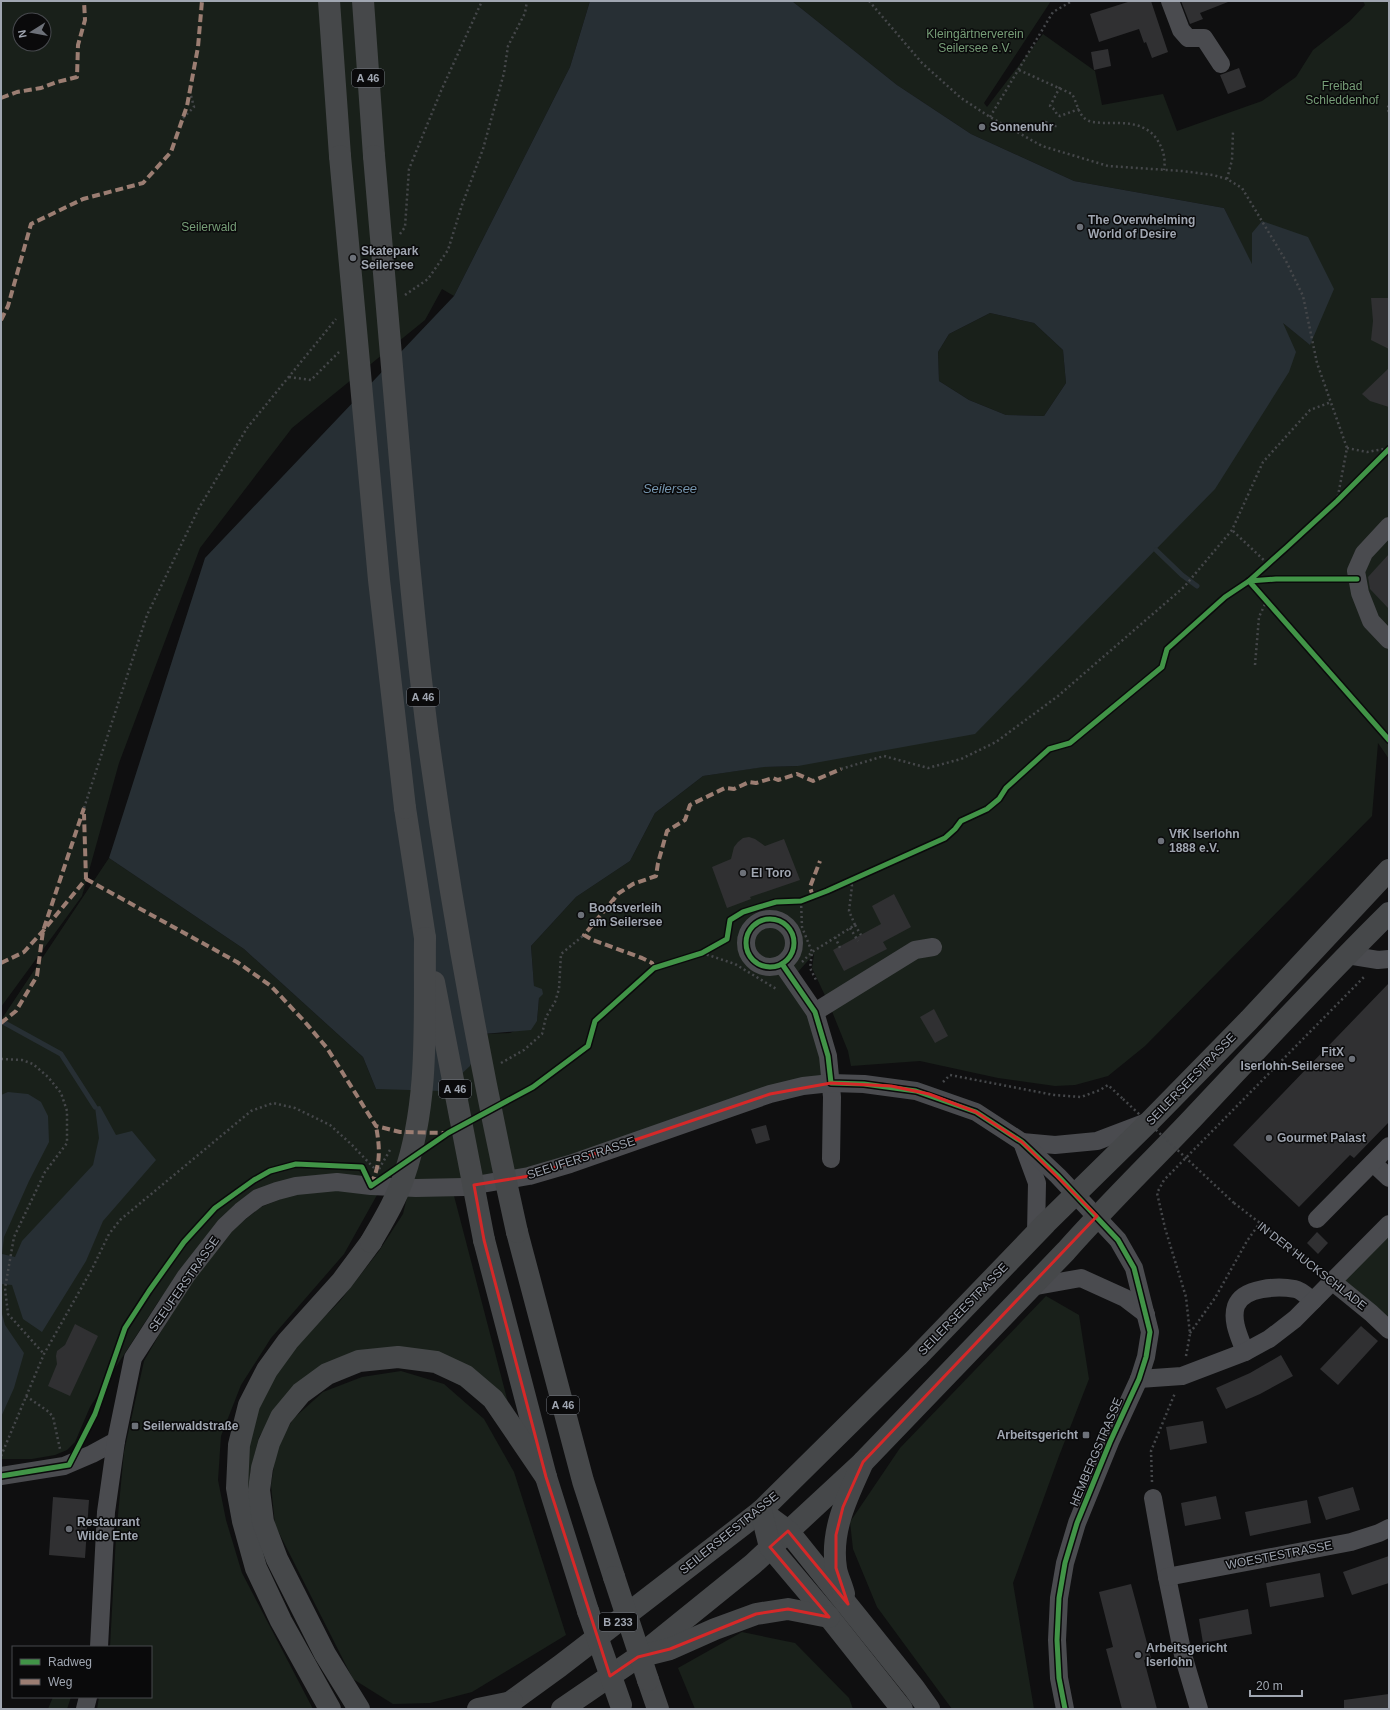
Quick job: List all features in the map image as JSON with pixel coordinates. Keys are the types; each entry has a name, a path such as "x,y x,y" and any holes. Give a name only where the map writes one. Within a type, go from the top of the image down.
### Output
{"main road":[{"name":"A 46","path":"329,1 340,156 379,580 405,808 425,938 484,1240 546,1477 588,1612 621,1707"},
{"name":"A 46","path":"363,1 374,156 415,623 430,758 470,1003 494,1127 517,1232 583,1481 658,1709"},
{"name":"SEILERSEESTRASSE","path":"506,1705 761,1511 917,1357 1036,1233 1150,1121 1248,1020 1389,870"},
{"path":"562,1709 638,1657 753,1564 863,1462 1097,1216 1151,1163 1347,955 1389,913"},
{"path":"330,1708 281,1621 256,1568 243,1521 237,1488 239,1445 250,1405 267,1370 288,1340 342,1281 371,1242 392,1204 404,1176 418,1118 423,1056 425,938"},
{"path":"359,1709 325,1654 281,1566 263,1522 259,1490 262,1468 267,1449 281,1416 301,1393 327,1374 359,1361 398,1357 436,1362 466,1376 493,1399 546,1477"},
{"path":"848,1604 836,1568 836,1535 843,1507 863,1462"},
{"path":"761,1511 788,1531 848,1604 929,1709"},
{"path":"761,1511 770,1547 829,1617 902,1709"},
{"path":"638,1657 670,1649 715,1629 756,1614 788,1609 829,1617"},
{"path":"339,1676 370,1709"},
{"path":"478,1709 506,1705"}],"street":[{"path":"1170,1 1181,30 1188,38 1204,38 1221,64"},
{"path":"1389,526 1364,553 1356,571 1360,593 1371,621 1389,640"},
{"path":"821,1008 915,950 933,947"},
{"path":"1347,955 1384,959"},
{"path":"786,969 821,1008 831,1083 831,1159"},
{"name":"SEEUFERSTRASSE","path":"99,1646 106,1512 116,1441 133,1358 186,1276 225,1226 241,1210 258,1198 296,1186 337,1182 371,1186 416,1188 464,1187 529,1176 570,1164 770,1094 803,1086 831,1083 891,1086 929,1094 976,1112 1022,1142 1097,1216"},
{"name":"SEEUFERSTRASSE","path":"1022,1142 1055,1144 1097,1141 1150,1121"},
{"path":"1022,1142 1037,1183 1036,1233"},
{"path":"1317,1219 1389,1146"},
{"path":"1373,1163 1389,1178"},
{"name":"HEMBERGSTRASSE","path":"1064,1709 1059,1678 1057,1640 1059,1598 1066,1562 1077,1523 1110,1442 1139,1379 1146,1357 1150,1332 1134,1268 1118,1240 1097,1216"},
{"path":"1139,1379 1182,1376 1245,1352 1270,1339 1295,1319 1389,1224"},
{"path":"1031,1287 1081,1278 1125,1298 1146,1314"},
{"name":"IN DER HUCKSCHLADE","path":"1333,1282 1389,1330"},
{"path":"1245,1352 1235,1318 1236,1305 1246,1294 1266,1288 1296,1289 1313,1301"},
{"path":"1,1476 64,1466 92,1454 116,1441"},
{"path":"1153,1498 1183,1655 1199,1709"},
{"name":"WOESTESTRASSE","path":"1167,1577 1351,1542 1379,1533 1389,1528"},
{"path":"85,1709 88,1698"}],"path":[{"path":"396,240 405,227 409,169 441,91 482,1"},
{"path":"399,300 428,279 448,250 462,205 483,149 504,74 508,46 525,13 527,1"},
{"path":"869,1 922,63 961,98 990,117 1042,146 1108,166 1213,175 1227,179 1242,188 1286,261 1303,296 1317,363 1346,448 1337,501"},
{"path":"990,117 1053,12 1072,1"},
{"path":"1019,70 1060,87 1072,94 1083,117 1091,122 1136,125 1146,129 1154,136 1162,148 1164,156 1164,170"},
{"path":"1060,87 1050,106 1060,116 1079,109"},
{"path":"183,118 194,106 190,92"},
{"path":"1389,106 1387,108 1389,112"},
{"path":"1046,123 1047,118"},
{"path":"1055,127 1058,123"},
{"path":"1227,179 1232,160 1233,132"},
{"path":"84,808 147,615 199,508 247,428 337,318"},
{"path":"289,377 311,380 340,351"},
{"path":"841,769 884,756 928,768 961,759 996,742 1058,696 1184,587 1232,530 1263,462 1310,410 1331,402"},
{"path":"1346,448 1367,452 1389,448"},
{"path":"1232,530 1267,563"},
{"path":"1255,665 1259,617 1268,602 1262,596"},
{"path":"850,880 852,886 849,911 861,935"},
{"path":"802,901 802,927 812,952 810,968 821,1008"},
{"path":"786,969 855,925"},
{"path":"850,928 858,941"},
{"path":"835,937 841,950"},
{"path":"695,955 708,949"},
{"path":"702,953 735,964 778,991"},
{"path":"1153,1498 1150,1451 1182,1376 1190,1334 1186,1297 1165,1228 1157,1193 1164,1180 1384,959"},
{"path":"1,1059 22,1060 33,1064 48,1077 61,1093 68,1111 67,1143 45,1172 14,1237 5,1288 8,1314 44,1354"},
{"path":"1,1456 44,1354 92,1269 108,1234 120,1220 251,1111 273,1103 295,1108 316,1118 330,1125 351,1144 377,1172"},
{"path":"1190,1334 1214,1298 1247,1241 1259,1224"},
{"path":"26,1396 49,1412 53,1417 56,1437 64,1466"}],"highlighted area":[{"path":"831,1083 891,1086 929,1094 976,1112 1022,1142 1097,1216 863,1462 843,1507 836,1535 836,1568 848,1604 788,1531 770,1547 829,1617 788,1609 756,1614 670,1649 638,1657 610,1676 546,1477 484,1240 474,1185 529,1176 770,1094"}],"green space":[{"name":"Seilerwald","path":"1,1 590,1 570,67 454,296 442,289 425,320 292,428 200,548 119,763 82,896 1,1007"},
{"path":"792,1 1051,1 984,103 987,107 1043,34 1095,71 1102,105 1163,94 1177,131 1262,101 1296,77 1313,50 1350,21 1365,5 1363,1 1389,1 1389,759 1378,743 1372,816 1145,1046 1108,1076 1075,1085 1055,1086 998,1078 920,1061 851,1066 848,1051 829,1004 812,968 814,954 789,982 811,1011 829,1080 571,1163 466,1183 338,1178 224,1220 158,1302 90,1407 75,1442 67,1450 55,1455 32,1459 1,1459 1,1020 109,858 244,949 363,1057 376,1089 483,1034 510,1033 537,1021 539,998 534,986 531,946 576,897 630,861 655,813 703,776 762,767 798,766 1282,322 1309,344 1252,233 1252,265 1224,208 1074,181 971,134 897,85"},
{"path":"990,313 1034,323 1063,350 1066,383 1044,416 1006,415 969,400 939,381 938,352 949,334"},
{"path":"332,1190 377,1195 344,1254 271,1338 241,1385 221,1436 218,1480 226,1520 242,1573 313,1709 97,1709 99,1698 152,1698 152,1646 110,1646 116,1536 124,1452 144,1361 186,1288 229,1232 261,1207 293,1194"},
{"path":"453,1192 512,1418 403,1350 281,1404 259,1437 250,1473 252,1510 244,1470 256,1406 284,1358 340,1301 379,1251 403,1214 408,1193"},
{"path":"1389,1230 1389,1326 1340,1281"},
{"path":"1046,1296 1079,1315 1089,1379 1059,1456 1013,1583 1034,1709 952,1709 877,1607 853,1549 850,1522 900,1448"},
{"path":"401,1371 444,1384 484,1419 514,1472 566,1635 472,1692 430,1703 393,1704 353,1679 275,1525 271,1485 277,1447 293,1419 323,1392 362,1377"},
{"path":"742,1632 795,1643 849,1698 853,1709 695,1709 678,1668"},
{"path":"53,1698 71,1698 67,1709 48,1709"}],"water":[{"name":"Seilersee","path":"590,1 792,1 897,85 971,134 1074,181 1224,208 1252,264 1252,233 1262,221 1308,237 1334,289 1310,345 1283,323 1296,352 1289,372 1215,489 975,734 798,766 764,767 703,776 655,813 630,861 576,897 531,946 534,986 542,989 543,994 539,998 537,1021 531,1030 483,1034 470,1066 443,1091 376,1089 363,1057 244,949 109,858 205,558 454,296 570,67","holes":["990,313 1034,323 1063,350 1066,383 1044,416 1006,415 969,400 939,381 938,352 949,334"]},
{"path":"8,1092 28,1094 41,1102 48,1116 49,1142 29,1181 4,1237 2,1254 15,1257 22,1241 93,1165 99,1138 95,1107 100,1106 116,1135 132,1131 156,1160 103,1221 86,1261 42,1332 23,1319 12,1285 1,1284 1,1095"},
{"path":"1,1310 5,1325 24,1353 14,1388 1,1417"}],"building":[{"path":"1131,1 1151,1 1168,52 1152,58 1139,29 1099,42 1090,14"},
{"path":"1181,1 1228,2 1200,13 1203,19 1190,24"},
{"path":"1108,49 1111,66 1094,70 1091,52"},
{"path":"1239,68 1246,87 1228,94 1220,75"},
{"path":"1371,298 1389,298 1389,349 1371,340 1373,321"},
{"path":"1389,368 1389,407 1370,401 1362,394"},
{"path":"1389,554 1389,609 1370,589 1368,577"},
{"path":"749,837 765,846 784,839 800,880 750,897 751,899 727,908 712,867 731,859 734,847 738,842 743,838"},
{"path":"894,894 911,927 883,942 887,949 844,971 833,950 881,924 872,906"},
{"name":"FitX Iserlohn-Seilersee","path":"1389,983 1389,1122 1354,1158 1350,1155 1299,1207 1233,1145"},
{"path":"934,1009 948,1036 935,1043 920,1017"},
{"path":"766,1125 770,1140 756,1144 751,1129"},
{"path":"1317,1232 1328,1243 1318,1254 1307,1243"},
{"path":"75,1324 98,1336 70,1396 48,1386 57,1364 57,1351 65,1345"},
{"path":"1361,1326 1378,1341 1338,1385 1320,1369"},
{"path":"1281,1355 1293,1376 1260,1394 1226,1409 1216,1388 1250,1373"},
{"path":"1203,1421 1207,1443 1170,1450 1166,1427"},
{"path":"1353,1487 1360,1510 1326,1520 1318,1497"},
{"path":"1216,1496 1221,1519 1185,1526 1181,1503"},
{"path":"53,1497 89,1500 85,1558 49,1555"},
{"path":"1307,1500 1311,1523 1250,1536 1245,1512"},
{"path":"1389,1556 1389,1583 1352,1595 1343,1572"},
{"path":"1320,1573 1324,1597 1270,1607 1266,1583"},
{"path":"1131,1584 1151,1658 1144,1660 1157,1709 1122,1709 1106,1649 1113,1647 1099,1592"},
{"path":"1248,1609 1252,1634 1203,1643 1199,1619"},
{"path":"1389,1694 1389,1709 1344,1709 1344,1700"}],"waterway":[{"path":"1156,550 1182,575 1197,586"},
{"path":"3,1022 61,1054 95,1107"}],"marked path":[{"path":"1,98 17,92 41,88 77,77 78,45 85,20 84,1"},
{"path":"1,320 8,306 31,224 83,199 143,183 171,152 187,106 198,47 202,1"},
{"path":"654,968 652,963 642,958 593,940 584,935 619,893 633,884 656,876 667,831 685,820 690,805 725,788 734,789 749,782 756,783 773,778 778,780 797,774 813,781 841,769"},
{"path":"1,1023 16,1011 37,976 43,931 84,808"},
{"path":"1,963 24,952 86,879 84,814"},
{"path":"813,897 810,887 820,861"},
{"path":"86,879 237,962 271,986 327,1048 376,1126 400,1132 447,1133"},
{"path":"371,1184 377,1170 379,1156 376,1126"}],"cycle path":[{"path":"1,1476 69,1465 95,1414 125,1328 184,1242 215,1208 254,1180 270,1171 296,1164 362,1167 371,1186 448,1133 533,1087 588,1046 595,1021 654,968 702,953 727,939 730,920 743,912 776,902 801,901 827,891 945,838 961,821 987,809 999,799 1006,788 1049,749 1070,743 1162,667 1167,649 1225,597 1249,581 1287,547 1337,501 1389,449"},
{"path":"1357,579 1276,579 1249,581 1389,740"},
{"path":"765,919 775,919 787,926 794,938 794,943 794,948 787,960 775,967 765,967 757,963 750,956 746,948 746,938 750,930 757,923 765,919"},
{"path":"782,964 815,1012 828,1056 831,1083 864,1084 916,1091 976,1112 1022,1142 1058,1176 1118,1240 1134,1268 1150,1332 1146,1357 1139,1379 1110,1442 1077,1523 1065,1563 1059,1598 1057,1640 1059,1678 1065,1709"}],"place":[{"name":"Sonnenuhr","path":"982,127"},
{"name":"The Overwhelming World of Desire","path":"1080,227"},
{"name":"Skatepark Seilersee","path":"353,258"},
{"name":"VfK Iserlohn 1888 e.V.","path":"1161,841"},
{"name":"El Toro","path":"743,873"},
{"name":"Bootsverleih am Seilersee","path":"581,915"},
{"name":"FitX Iserlohn-Seilersee","path":"1352,1059"},
{"name":"Gourmet Palast","path":"1269,1138"},
{"name":"Seilerwaldstraße","path":"135,1426"},
{"name":"Arbeitsgericht","path":"1086,1435"},
{"name":"Restaurant Wilde Ente","path":"69,1529"},
{"name":"Arbeitsgericht Iserlohn","path":"1138,1655"}],"park label":[{"name":"Kleingärtnerverein Seilersee e.V.","path":"975,41"},
{"name":"Freibad Schleddenhof","path":"1342,93"}]}
